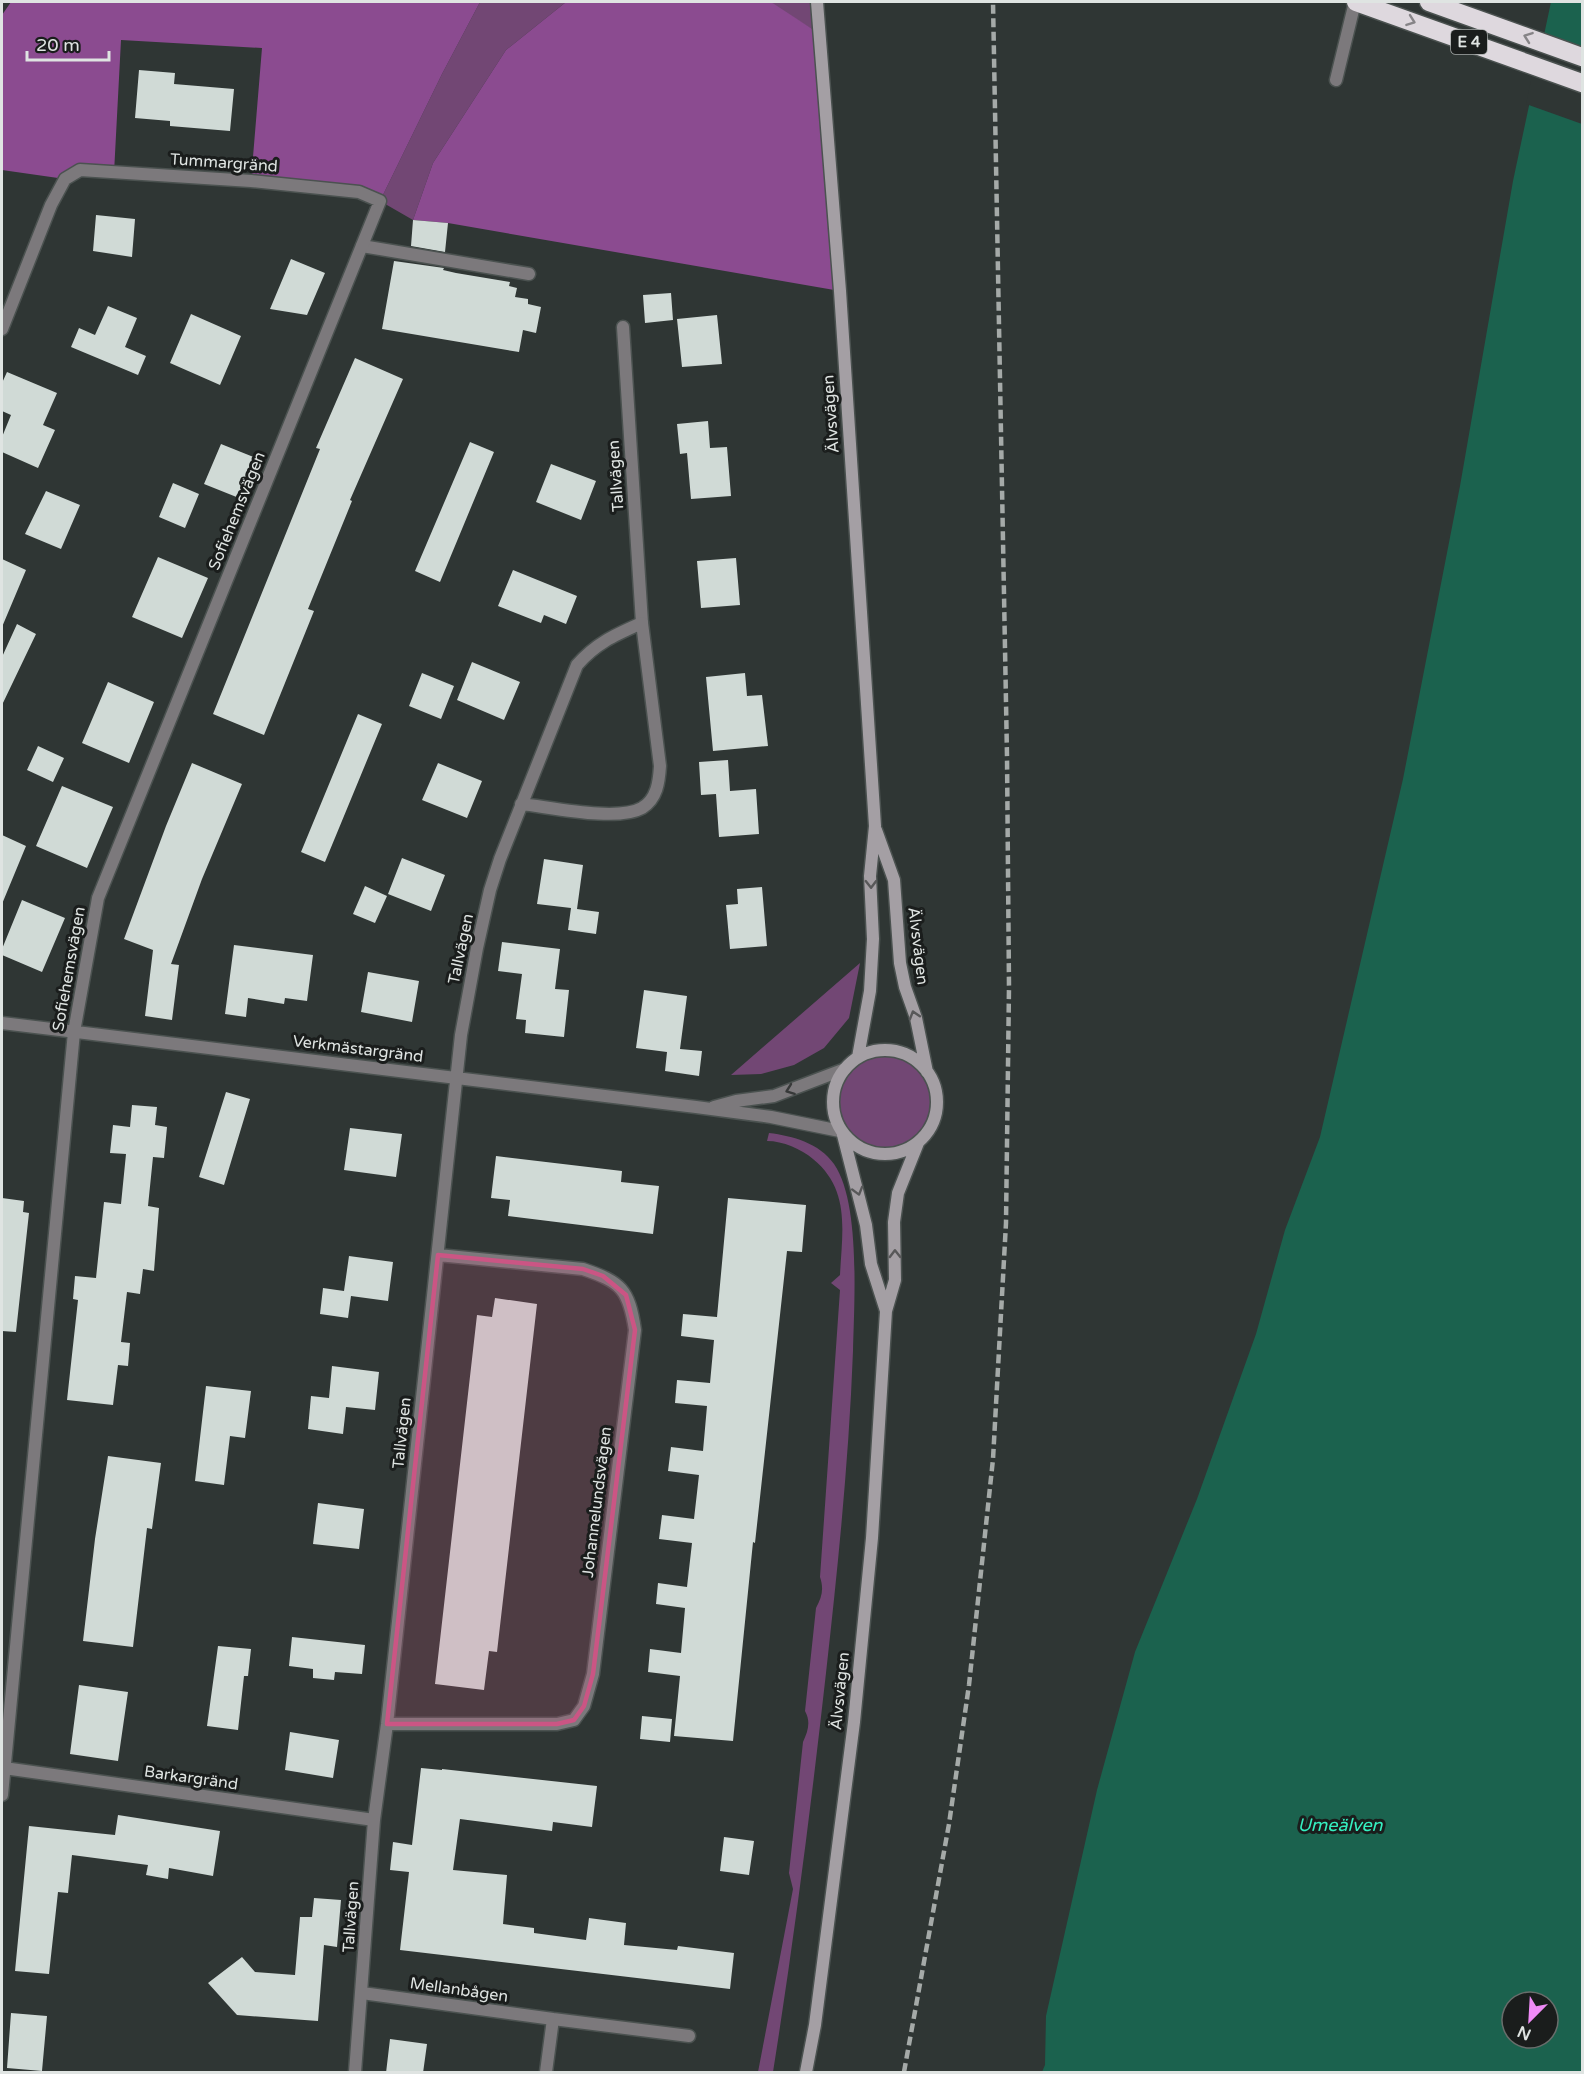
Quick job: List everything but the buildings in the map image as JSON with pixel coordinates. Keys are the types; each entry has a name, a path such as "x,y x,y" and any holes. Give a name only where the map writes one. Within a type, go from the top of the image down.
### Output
{"highway":[{"name":"E 4","path":"1429,2 1582,57"},
{"name":"E 4","path":"1353,4 1582,83"}],"main road":[{"name":"Älvsvägen","path":"817,2 840,291 875,826 870,876 873,939 870,991 858,1058"},
{"name":"Älvsvägen","path":"875,826 894,880 900,963 905,987 916,1018 927,1072"},
{"path":"888,1050 903,1053 927,1072 935,1089 937,1109 931,1128 918,1143 904,1151 887,1155 870,1153 855,1146 841,1132 833,1113 834,1090 844,1069 858,1058 872,1052 888,1050"},
{"name":"Älvsvägen","path":"841,1132 866,1225 871,1264 886,1311"},
{"name":"Älvsvägen","path":"806,2073 817,2013 855,1722 872,1538 886,1311 896,1280 894,1222 898,1193 918,1143"}],"street":[{"path":"1336,80 1353,4"},
{"name":"Tummargränd","path":"2,329 51,205 65,179 80,170 251,180 359,192 380,201"},
{"name":"Sofiehemsvägen","path":"2,1795 74,1032 98,898 380,201"},
{"path":"362,246 529,274"},
{"name":"Tallvägen","path":"521,804 613,814 633,811 644,807 654,796 659,782 660,766 642,623 623,327"},
{"name":"Tallvägen","path":"355,2073 374,1820 387,1724 455,1077 475,959 490,890 500,859 577,665 590,650 609,638 642,623"},
{"name":"Verkmästargränd","path":"2,1023 710,1108 771,1117 841,1132"},
{"name":"Verkmästargränd","path":"710,1108 736,1101 774,1096 844,1069"},
{"name":"Johannelundsvägen","path":"387,1724 557,1724 573,1720 584,1706 593,1674 635,1330 632,1307 627,1295 618,1285 603,1276 583,1269 438,1255"},
{"name":"Barkargränd","path":"4,1768 374,1820"},
{"name":"Mellanbågen","path":"362,1993 689,2036"},
{"path":"546,2073 553,2019"}],"highlighted area":[{"path":"438,1255 583,1269 603,1276 626,1295 635,1330 593,1674 584,1706 574,1720 557,1724 387,1724"}],"shaded area":[{"path":"11,2 480,2 380,201 251,181 262,48 121,40 114,173 80,170 65,179 2,170 2,15"},
{"path":"480,2 566,2 506,50 433,163 413,220 380,201"},
{"path":"566,2 771,2 820,34 840,291 448,223 413,220 433,163 506,50"},
{"path":"771,2 817,2 820,34 775,6"},
{"path":"860,963 849,1018 824,1048 794,1065 761,1074 731,1075"},
{"path":"885,1050 905,1054 922,1065 933,1082 937,1102 933,1122 922,1139 905,1150 885,1154 865,1150 848,1139 837,1122 833,1102 837,1082 848,1065 865,1054"},
{"path":"769,1133 805,1142 821,1151 834,1164 843,1181 852,1228 854,1307 849,1431 842,1512 808,1823 773,2072 758,2072 793,1889 789,1873 803,1742 808,1726 805,1711 816,1608 822,1589 820,1577 840,1290 831,1283 840,1275 842,1228 839,1198 834,1184 825,1171 803,1152 779,1142 767,1141"}],"water":[{"name":"Umeälven","path":"1551,2 1582,2 1582,2072 1042,2072 1045,2065 1046,2016 1097,1790 1135,1652 1197,1499 1256,1334 1285,1230 1320,1137 1403,779 1460,486 1513,181"}],"pier":[{"path":"1541,33 1582,47 1582,124 1526,104"}],"railway":[{"path":"904,2072 949,1824 969,1685 993,1459 1006,1223 1009,987 1007,756 993,2"}]}
